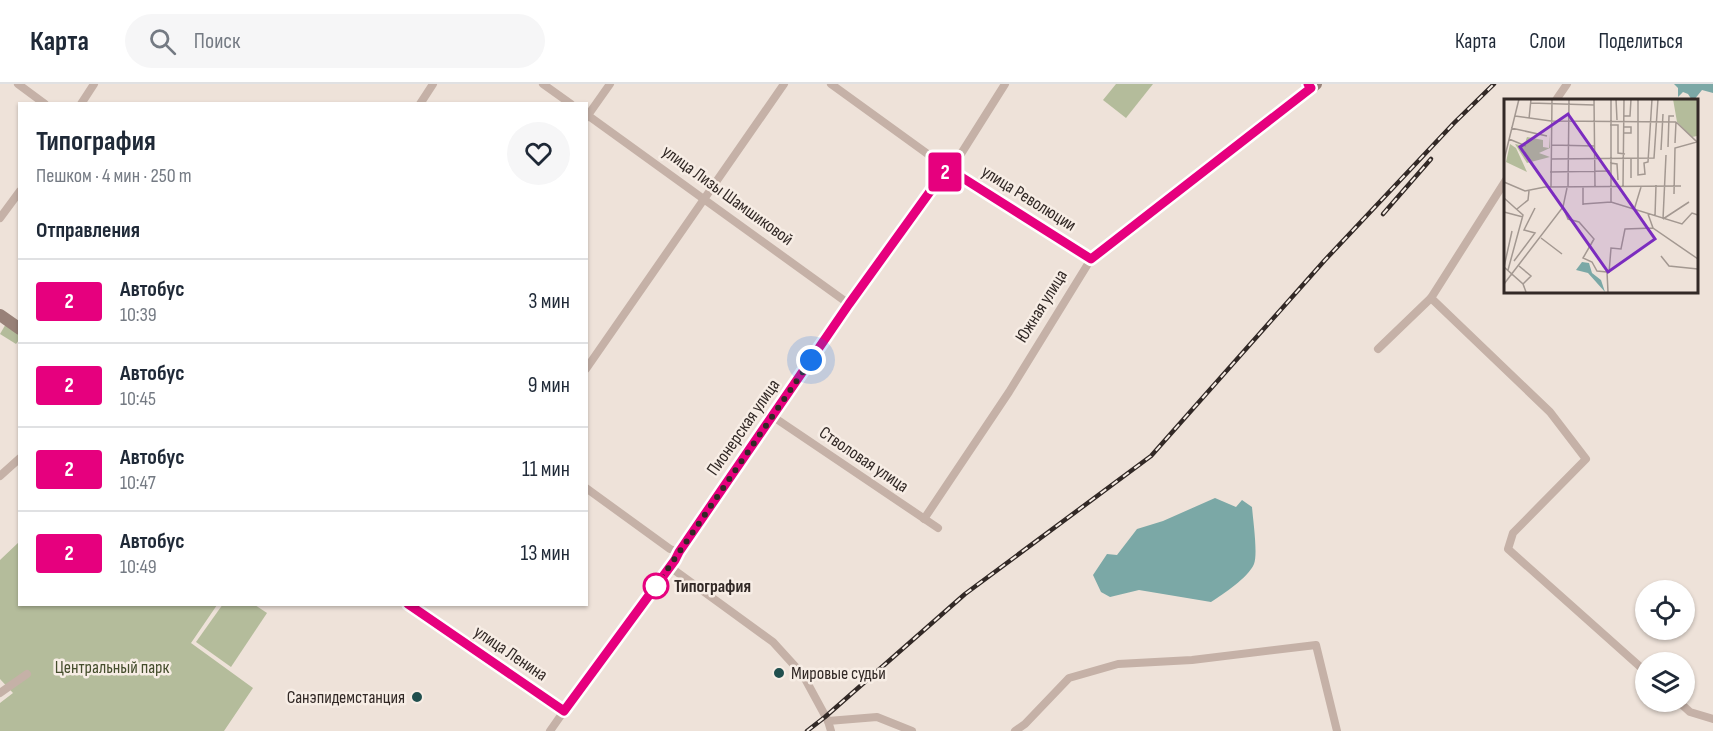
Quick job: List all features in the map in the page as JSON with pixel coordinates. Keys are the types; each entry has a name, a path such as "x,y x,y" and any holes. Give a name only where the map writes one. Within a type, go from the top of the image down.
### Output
{"street":[{"path":"18,84 42,102"},
{"path":"82,102 94,84"},
{"path":"421,102 433,84"},
{"path":"543,84 568,102"},
{"path":"588,115 610,84"},
{"path":"588,366 784,84"},
{"name":"улица Революции","path":"831,84 947,168 1091,259"},
{"name":"Пионерская улица","path":"550,731 670,567 849,304 947,168 959,157 1005,84"},
{"path":"1557,99 1567,84"},
{"name":"Южная улица","path":"924,519 1009,392 1091,259 1311,85"},
{"name":"улица Лизы Шамшиковой","path":"588,117 705,198 849,304"},
{"path":"1378,349 1431,298 1504,183"},
{"path":"0,218 18,194"},
{"path":"1431,298 1550,412 1586,459 1513,533 1508,549 1635,662"},
{"path":"0,315 18,328"},
{"name":"Стволовая улица","path":"772,416 938,528"},
{"path":"0,476 18,460"},
{"path":"588,489 670,549 679,552"},
{"path":"670,567 773,642 803,675 831,731"},
{"name":"улица Ленина","path":"422,609 564,711"},
{"path":"1015,731 1025,724 1069,678 1118,664 1192,660 1316,645 1337,731"},
{"path":"0,693 27,674"},
{"path":"1690,712 1713,718"},
{"path":"827,719 877,717 912,731"}],"green space":[{"path":"1116,84 1153,84 1126,118 1103,100"},
{"path":"7,322 18,330 18,341 16,344 0,334"},
{"name":"Центральный парк","path":"18,543 18,606 216,606 191,643 253,688 224,731 0,731 0,703 13,693 0,679 0,560"},
{"path":"222,606 256,606 267,613 231,667 196,642"}],"water":[{"path":"1674,84 1713,84 1713,93 1702,90 1695,99 1691,99 1683,92 1678,97 1678,88"},
{"path":"1215,498 1236,507 1242,500 1252,507 1254,564 1235,585 1211,602 1139,590 1110,597 1101,592 1093,575 1107,554 1117,555 1137,529 1163,521"}],"railway":[{"path":"807,731 965,594 1151,456 1325,260 1454,123 1494,84"},
{"path":"1383,214 1431,159"}],"bus line":[{"name":"2","path":"411,606 564,711 675,560 849,304 947,168 1091,259 1311,88 1308,84"}],"place":[{"name":"Типография","path":"656,586"},
{"name":"Мировые судьи","path":"779,673"},
{"name":"Санэпидемстанция","path":"417,697"}],"route":[{"path":"656,586 811,360"}]}
